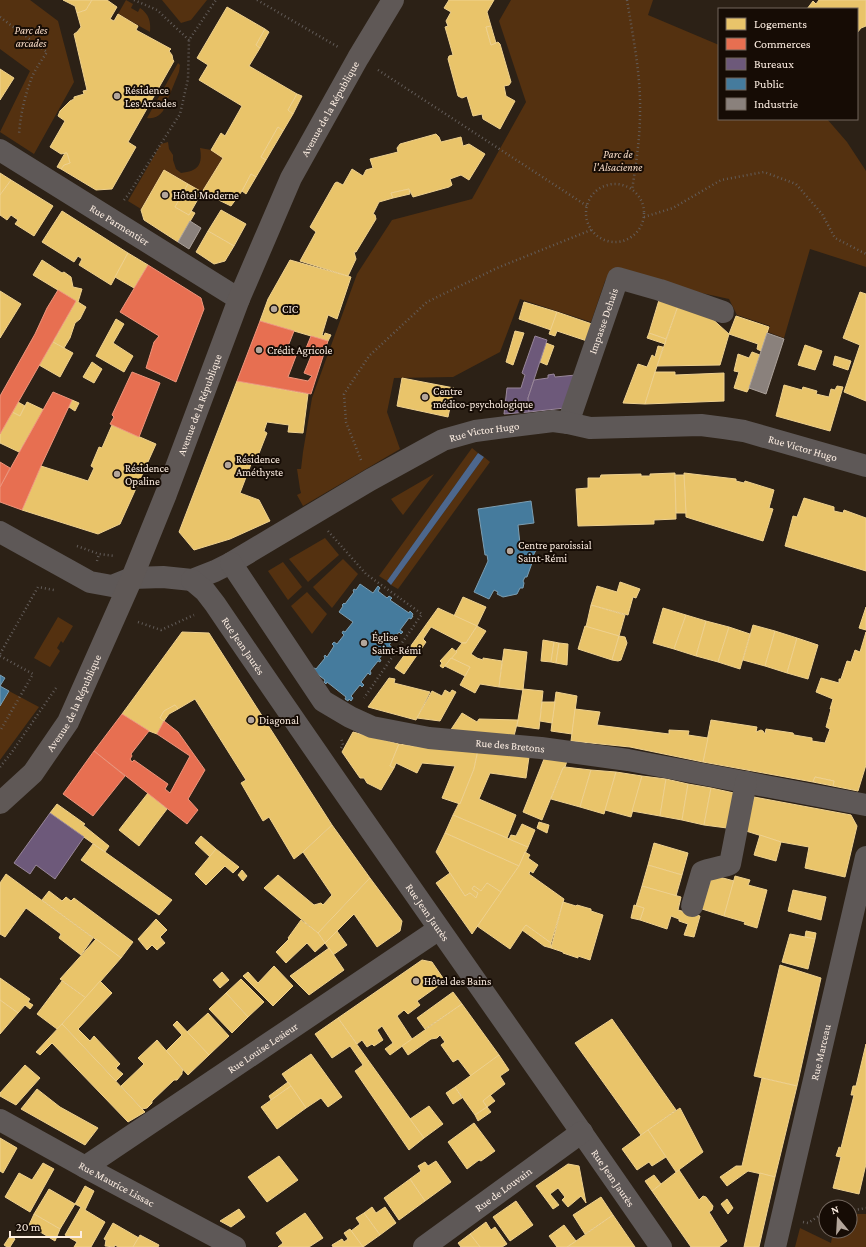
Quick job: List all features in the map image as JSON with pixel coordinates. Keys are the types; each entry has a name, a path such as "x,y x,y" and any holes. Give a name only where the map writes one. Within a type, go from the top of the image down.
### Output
{"main road":[{"name":"Avenue de la République","path":"0,803 33,773 68,722 132,578 166,494 239,299 291,178 358,58 393,0"}],"street":[{"name":"Rue Parmentier","path":"7,154 239,299"},
{"name":"Impasse Dehais","path":"568,422 618,278 660,290 723,312"},
{"name":"Rue Victor Hugo","path":"0,532 90,582 112,586 132,578 163,577 192,580 216,571 231,563 370,480 443,440 475,431 527,423 553,421 568,422 590,428 701,425 724,428 744,431 866,466"},
{"name":"Rue des Bretons","path":"231,563 324,701 344,724 372,727 429,738 549,749 628,760 866,805"},
{"name":"Rue Jean Jaurès","path":"192,580 205,591 215,604 287,711 661,1247"},
{"path":"692,906 702,872 711,868 722,867 730,864 746,782"},
{"name":"Rue Marceau","path":"775,1247 866,857"},
{"name":"Rue Louise Lesieur","path":"85,1167 439,929"},
{"name":"Rue Maurice Lissac","path":"0,1120 235,1247"},
{"name":"Rue de Louvain","path":"424,1247 582,1132"}],"path":[{"path":"134,0 157,10 189,40"},
{"path":"108,218 128,195 180,114 188,79 189,40 216,0"},
{"path":"257,0 341,49"},
{"path":"626,0 637,60 640,112 639,144 632,190"},
{"path":"0,18 47,52 32,76 20,125 18,150 7,154"},
{"path":"378,69 587,206"},
{"path":"644,216 673,208 720,180 764,172 796,184 822,214 835,238 866,254"},
{"path":"614,184 624,186 632,190 639,197 642,203 644,216 641,226 629,239 624,241 608,242 598,237 591,230 586,215 587,206 592,196 597,191 614,184"},
{"path":"370,480 346,422 344,394 369,356 427,302 497,268 591,230"},
{"path":"313,514 366,574 422,614 344,724 343,745 338,751"},
{"path":"95,567 99,554 115,557 118,550"},
{"path":"0,731 33,674 0,655 38,587 60,591"},
{"path":"134,621 161,630 195,614"},
{"path":"0,768 60,683"},
{"path":"798,1221 808,1223 818,1217"}],"green space":[{"name":"Parc des arcades","path":"0,0 30,0 58,21 74,82 34,154 0,132 30,71 0,49"},
{"path":"126,0 133,4 131,8 138,12 140,8 146,13 150,22 150,32 118,14"},
{"path":"162,0 207,0 191,20 181,23"},
{"name":"Parc de l'Alsacienne","path":"511,0 653,0 648,15 718,45 718,120 828,120 847,142 866,171 866,267 810,249 784,338 768,332 770,326 737,315 729,299 656,283 614,269 605,281 591,322 520,299 500,352 453,377 394,378 387,412 400,449 303,506 297,495 301,493 297,469 301,469 312,398 357,274 392,220 472,199 526,102 499,21"},
{"path":"178,63 180,65 179,72 163,111 156,117 147,118"},
{"path":"168,142 176,169 181,173 192,171 198,166 201,159 200,148 211,150 223,158 202,192 164,171 141,209 128,201 161,144"},
{"path":"472,448 478,453 387,581 379,576"},
{"path":"484,457 490,462 398,589 391,585"},
{"path":"434,474 403,515 391,499"},
{"path":"325,538 339,555 308,582 289,559"},
{"path":"343,559 358,574 332,608 313,587"},
{"path":"283,562 302,587 288,600 268,571"},
{"path":"307,592 327,614 312,634 291,606"},
{"path":"58,617 73,626 63,643 61,641 57,648 60,651 50,667 34,658"},
{"path":"9,691 39,707 0,760 0,706"},
{"path":"858,1214 866,1214 866,1247 795,1247 800,1228 818,1237 818,1239 823,1239 831,1243 832,1239 858,1239"}],"water":[{"path":"478,453 484,457 391,585 387,581"}],"building: Logements":[{"path":"63,0 92,0 86,10 77,13 75,6"},
{"name":"Résidence Les Arcades","path":"92,0 107,0 117,7 110,19 114,21 118,14 138,26 136,30 171,49 169,51 174,61 128,142 136,147 112,189 96,190 61,169 64,165 70,163 67,153 61,154 50,147 65,121 58,116 60,111 74,99 74,97 84,94 83,91 87,90 74,34 81,27 77,13 86,10"},
{"path":"449,0 494,0 487,12 491,26 486,27 491,45 498,42 500,44 511,82 509,85 504,86 506,96 515,101 500,129 483,119 482,114 473,116 467,96 462,98 458,96 448,59 449,56 453,55 445,27 448,26 446,21 451,12 444,8"},
{"path":"819,0 866,0 866,26 861,28 858,32 858,8 808,8 813,1 816,4"},
{"path":"227,7 265,29 256,45 260,48 249,66 297,94 288,110 293,114 283,131 278,127 261,157 266,160 256,177 251,174 242,191 231,206 202,192 223,158 211,150 221,133 225,136 242,106 199,80 208,65 197,58"},
{"path":"491,26 496,43 491,45 486,27"},
{"path":"265,29 269,32 260,48 256,45"},
{"path":"0,69 14,78 0,100"},
{"path":"297,94 302,96 293,114 288,110"},
{"path":"278,127 283,131 266,160 261,157"},
{"path":"436,134 441,142 461,137 463,146 469,144 485,154 469,180 461,175 450,179 452,185 449,187 413,197 409,189 391,193 393,198 379,202 373,214 375,215 376,219 356,252 354,252 356,259 348,276 300,261 316,232 310,227 335,183 337,182 343,185 352,169 363,176 366,170 373,168 370,159 398,152 397,148 400,144"},
{"path":"65,153 67,153 70,163 64,165 61,169 57,167"},
{"name":"Hôtel Moderne","path":"164,170 188,184 175,207 189,215 191,211 195,213 178,242 144,220 141,210"},
{"path":"0,173 11,180 0,195"},
{"path":"251,174 256,177 246,194 242,191"},
{"path":"11,180 53,206 34,236 15,224 18,220 11,215 7,220 0,215 0,195"},
{"path":"188,184 202,192 189,215 175,207"},
{"path":"409,189 410,194 393,198 391,193"},
{"path":"221,210 246,224 234,246 208,231"},
{"path":"62,211 128,253 111,285 79,265 82,259 78,256 74,262 42,242"},
{"path":"208,231 234,246 225,261 214,264 196,252"},
{"path":"128,253 148,265 134,288 115,277"},
{"path":"42,260 71,277 73,287 82,289 78,302 86,307 80,319 75,323 70,338 64,348 53,342 76,301 33,275"},
{"path":"290,260 351,277 337,319 328,315 322,335 324,336 325,333 331,335 328,341 260,321 268,299"},
{"path":"0,291 21,304 0,338"},
{"path":"860,292 866,294 866,401 844,392 860,345 843,338"},
{"path":"659,300 678,306 666,339 649,333"},
{"path":"524,302 557,312 551,330 519,319"},
{"path":"678,306 709,316 729,334 720,365 657,366"},
{"path":"557,312 592,324 587,341 557,331 555,336 549,334"},
{"path":"736,316 769,327 761,351 757,349 758,344 729,334"},
{"path":"116,319 124,324 113,343 133,356 124,372 96,356"},
{"path":"515,331 524,333 513,365 506,362"},
{"path":"649,333 666,339 665,344 647,338"},
{"path":"53,342 73,353 60,377 39,365"},
{"path":"546,343 554,346 547,365 540,362"},
{"path":"805,345 822,351 815,370 798,365"},
{"path":"658,346 663,347 645,404 623,403 638,364 647,367 652,355 655,357"},
{"path":"752,352 760,355 747,392 734,388 739,372 734,371 738,354 749,358"},
{"path":"835,356 851,361 848,370 833,365"},
{"path":"92,362 102,369 94,383 83,377"},
{"path":"655,372 675,372 675,375 724,373 724,401 645,404"},
{"name":"Centre médico-psychologique","path":"402,378 454,388 448,417 397,406"},
{"name":"Résidence Améthyste","path":"237,381 308,394 303,433 288,432 289,425 267,422 264,431 267,433 256,461 253,459 240,493 259,500 270,521 230,539 194,550 179,532"},
{"path":"784,385 802,390 803,387 817,391 816,394 829,397 831,389 835,390 837,386 843,387 830,431 776,416"},
{"path":"72,400 79,403 75,411 69,407"},
{"path":"18,402 25,406 20,416 12,412"},
{"path":"27,402 44,410 19,452 0,443 0,434 12,412 20,416"},
{"name":"Résidence Opaline","path":"112,425 156,444 120,524 98,534 22,510 41,466 88,481 94,468 91,466 99,447 102,448"},
{"path":"675,473 676,519 654,520 654,524 578,526 576,489 588,488 588,478 600,478 601,475 641,474 641,476 650,476 650,474"},
{"path":"684,473 736,479 736,481 744,483 745,481 774,490 769,508 773,509 763,541 686,517"},
{"path":"675,475 684,475 686,513 676,513"},
{"path":"804,498 834,507 834,511 843,513 844,510 866,518 866,571 785,546 793,516 797,517"},
{"path":"620,582 640,589 636,598 633,597 628,615 591,605 597,586 617,592"},
{"path":"463,597 486,607 477,626 454,616"},
{"path":"591,605 625,615 619,636 586,627"},
{"path":"866,607 866,630 859,628"},
{"path":"438,608 477,626 466,643 462,643 431,627 423,639 426,642 404,674 395,668"},
{"path":"663,608 686,615 674,649 653,643"},
{"path":"686,615 706,621 696,656 674,649"},
{"path":"706,621 729,627 718,662 696,656"},
{"path":"753,625 775,631 765,666 743,660"},
{"path":"477,626 486,631 471,654 483,660 483,658 502,661 499,687 480,684 475,693 460,685 470,667 451,658 462,643 466,643"},
{"path":"585,626 619,636 612,660 578,649"},
{"path":"729,627 750,634 740,669 718,662"},
{"path":"775,631 797,638 787,673 765,666"},
{"path":"182,632 209,633 332,825 294,859 269,817 263,821 241,783 246,780 195,699 178,709 175,705 164,711 160,718 164,721 157,734 149,731 122,714"},
{"path":"866,632 866,765 858,791 833,786 834,781 815,777 813,782 703,762 711,720 757,727 756,732 761,730 765,734 766,729 793,733 794,735 812,738 812,741 825,743 830,729 826,727 833,699 816,692 821,678 839,683 839,679 841,679 847,661 851,662 855,650 860,652"},
{"path":"619,636 625,637 627,643 621,660 618,661 612,660"},
{"path":"797,638 818,645 808,679 787,673"},
{"path":"543,640 554,642 551,662 541,661"},
{"path":"554,642 559,643 556,663 551,662"},
{"path":"559,643 568,644 567,665 556,663"},
{"path":"452,648 457,652 443,668 440,666 442,663 440,661"},
{"path":"504,649 527,652 523,690 499,687"},
{"path":"451,658 470,667 465,676 445,666"},
{"path":"389,678 395,679 394,683 430,692 416,720 368,707"},
{"path":"523,689 543,691 539,729 517,726"},
{"path":"445,690 450,693 452,690 456,692 440,721 417,718 432,691 442,696"},
{"path":"556,692 577,696 572,734 551,731"},
{"path":"542,702 555,702 552,723 540,721"},
{"path":"175,705 178,709 169,714 164,721 160,718 164,711"},
{"path":"575,709 600,712 597,725 669,734 669,730 689,731 688,735 708,738 703,762 630,747 571,741"},
{"path":"462,713 477,722 479,719 518,720 514,736 450,731"},
{"path":"353,732 399,744 390,766 394,768 381,790 367,783 364,778 360,778 342,752"},
{"path":"399,744 427,748 478,750 474,769 460,804 442,798 455,766 422,763 417,773 396,763 394,768 390,766"},
{"path":"478,750 529,757 526,778 490,773 479,799 516,815 507,838 453,815 459,803 460,804 474,769"},
{"path":"544,759 567,761 542,820 523,812"},
{"path":"563,768 591,770 580,807 551,799"},
{"path":"591,770 616,772 604,814 580,807"},
{"path":"616,772 642,776 631,817 605,810"},
{"path":"642,776 666,779 660,816 632,811"},
{"path":"815,777 834,781 833,786 813,782"},
{"path":"666,779 688,784 682,820 660,816"},
{"path":"688,784 711,788 704,825 682,820"},
{"path":"711,788 734,793 727,828 704,825"},
{"path":"148,793 167,809 139,846 119,830"},
{"path":"754,797 851,815 857,826 845,877 805,868 809,847 781,842 746,831"},
{"path":"57,804 85,824 83,825 109,846 105,852 50,813"},
{"path":"453,815 528,847 519,866 445,833"},
{"path":"539,822 549,825 547,833 537,828"},
{"path":"522,824 535,830 528,847 509,839 511,835 516,836"},
{"path":"332,825 370,878 318,933 264,888 278,875 314,905 321,903 323,905 332,895 303,852"},
{"path":"445,833 519,866 501,892 487,883 481,891 474,886 472,889 478,893 476,898 470,893 465,896 436,852"},
{"path":"760,835 781,842 776,861 754,855"},
{"path":"201,836 216,849 210,857 195,843"},
{"path":"654,843 688,853 682,875 648,865"},
{"path":"93,844 172,900 159,915 81,860"},
{"path":"216,849 239,867 233,873 225,866 206,885 195,874"},
{"path":"525,852 530,855 528,858 538,865 533,873 530,871 529,874 564,899 551,943 526,925 510,949 477,926 519,866"},
{"path":"648,865 682,875 676,896 642,886"},
{"path":"242,870 247,876 243,881 238,875"},
{"path":"450,873 465,896 470,893 476,898 478,893 472,889 474,886 481,891 487,883 501,892 472,934 436,883"},
{"path":"6,874 93,938 81,955 59,938 61,934 26,908 5,937 0,934 0,883"},
{"path":"712,875 734,881 724,916 702,909"},
{"path":"735,876 750,880 748,885 767,890 757,928 744,924 745,922 724,916"},
{"path":"370,878 402,921 400,931 377,947 354,914 325,943 318,933"},
{"path":"642,886 681,897 678,910 700,916 694,937 684,935 688,924 671,916 667,929 640,920 644,908 636,906"},
{"path":"793,890 826,897 821,920 788,911"},
{"path":"49,891 62,901 66,897 71,901 74,898 133,942 121,958 42,900"},
{"path":"563,902 591,909 591,911 603,915 590,960 578,956 578,958 551,948"},
{"path":"634,905 644,908 640,920 631,918"},
{"path":"156,919 167,930 160,937 165,943 157,950 152,945 147,950 138,939"},
{"path":"301,920 318,933 325,943 315,952 307,943 286,963 276,952 289,939 288,938"},
{"path":"526,925 551,943 551,948 544,946 522,930"},
{"path":"337,931 347,945 333,955 325,943"},
{"path":"806,931 816,933 815,939 805,937"},
{"path":"790,934 815,939 808,969 782,962"},
{"path":"96,939 121,958 86,998 60,979"},
{"path":"329,948 344,970 309,995 290,976"},
{"path":"422,960 432,962 445,981 417,1001 420,1005 408,1014 404,1010 397,1016 412,1039 390,1055 385,1049 393,1043 382,1026 377,1030 383,1040 374,1046 372,1044 367,1047 362,1040 357,1044 338,1018"},
{"path":"780,965 821,978 797,1086 754,1076"},
{"path":"274,966 293,986 273,1006 243,976 248,972 258,983"},
{"path":"222,972 229,980 220,988 213,980"},
{"path":"0,978 30,999 28,1002 33,1005 30,1009 25,1005 18,1013 0,1000"},
{"path":"241,979 264,1002 248,1017 226,993"},
{"path":"62,981 86,998 57,1029 37,1014"},
{"path":"100,981 112,993 78,1029 90,1041 94,1036 120,1064 116,1068 123,1074 116,1081 62,1024"},
{"path":"453,992 462,1004 425,1029 417,1018"},
{"path":"226,993 248,1017 232,1033 209,1009"},
{"path":"0,1000 18,1013 0,1034"},
{"path":"462,1004 499,1055 471,1076 458,1059 453,1062 441,1045 445,1042 440,1035 437,1038 431,1039 408,1055 402,1046"},
{"path":"208,1013 229,1036 209,1055 187,1032"},
{"path":"338,1018 424,1138 409,1150 355,1071 363,1065 350,1046 332,1058 315,1034"},
{"path":"612,1019 676,1110 641,1135 575,1043"},
{"path":"177,1021 209,1055 188,1075 166,1051 182,1035 173,1025"},
{"path":"62,1024 145,1112 128,1122 52,1043 40,1055 36,1052"},
{"path":"157,1040 183,1070 182,1074 177,1080 174,1080 152,1101 147,1108 142,1109 121,1086 144,1064 138,1058"},
{"path":"866,1044 866,1164 859,1194 833,1188 841,1157 836,1156 839,1147 841,1148 854,1095 851,1095 853,1086 856,1086"},
{"path":"311,1054 342,1097 328,1107 321,1098 306,1108 282,1074"},
{"path":"499,1055 509,1070 500,1076 505,1084 483,1101 487,1107 475,1115 455,1087"},
{"path":"25,1065 40,1078 16,1105 0,1096 0,1093"},
{"path":"762,1078 797,1086 775,1177 748,1171 727,1186 720,1177 736,1166 742,1166"},
{"path":"288,1082 291,1086 271,1100 269,1096"},
{"path":"291,1086 306,1108 277,1129 261,1107"},
{"path":"455,1087 462,1098 453,1104 446,1093"},
{"path":"37,1089 60,1107 98,1128 85,1145 21,1109"},
{"path":"490,1095 495,1101 487,1107 483,1101"},
{"path":"429,1106 443,1124 424,1138 410,1119"},
{"path":"487,1107 491,1112 478,1121 475,1115"},
{"path":"680,1108 703,1152 676,1172 648,1130"},
{"path":"474,1123 495,1151 467,1169 448,1142"},
{"path":"648,1130 666,1157 652,1166 649,1162 637,1170 622,1149"},
{"path":"0,1138 17,1148 3,1173 0,1171"},
{"path":"279,1156 298,1180 267,1202 248,1177"},
{"path":"436,1161 451,1182 425,1201 410,1179 421,1171 418,1166 425,1162 428,1166"},
{"path":"43,1163 54,1169 30,1212 5,1197 19,1173 32,1180"},
{"path":"568,1164 579,1166 586,1203 581,1196 568,1207 562,1200 565,1197 558,1188 550,1194 559,1205 553,1209 536,1186"},
{"path":"679,1170 699,1200 703,1196 706,1197 713,1206 712,1210 709,1212 727,1241 719,1247 691,1247 652,1191"},
{"path":"760,1173 775,1177 759,1247 744,1247"},
{"path":"654,1175 661,1184 652,1191 645,1181"},
{"path":"410,1179 425,1201 399,1220 384,1198"},
{"path":"85,1186 94,1191 85,1210 105,1222 91,1247 74,1247 77,1242 65,1235 81,1207 75,1204"},
{"path":"49,1189 75,1204 60,1229 34,1214"},
{"path":"601,1197 613,1215 585,1234 573,1215"},
{"path":"727,1199 733,1208 728,1214 721,1204"},
{"path":"516,1201 533,1225 510,1241 493,1217"},
{"path":"372,1207 376,1213 385,1207 396,1223 380,1235 364,1213"},
{"path":"239,1209 245,1217 231,1227 220,1221"},
{"path":"305,1213 323,1238 309,1247 278,1247 283,1243 276,1233"},
{"path":"364,1213 380,1235 363,1247 351,1231 360,1224 356,1218"},
{"path":"34,1214 60,1229 55,1241 29,1225"},
{"path":"613,1215 635,1247 567,1247 576,1241"},
{"path":"486,1222 491,1230 495,1227 507,1244 502,1247 480,1247 470,1234"},
{"path":"113,1223 139,1238 133,1247 118,1247 115,1245 114,1247 105,1246 106,1240 104,1239"},
{"path":"564,1225 576,1241 567,1247 557,1247 549,1236"},
{"path":"350,1229 363,1247 333,1247 332,1245 342,1239 344,1242 348,1239 344,1233"},
{"path":"470,1234 480,1247 461,1247 458,1243"},
{"path":"140,1235 159,1245 158,1247 133,1247"},
{"path":"10,1236 15,1239 10,1247 7,1247 4,1245"}],"building: Commerces":[{"path":"148,265 201,298 204,309 176,382 146,368 154,342 159,336 120,312"},
{"path":"58,290 76,301 0,434 0,396"},
{"path":"260,321 294,331 287,349 293,352 296,356 288,377 308,381 312,376 304,373 311,356 304,353 311,336 328,341 311,394 237,381"},
{"path":"132,372 160,383 139,437 110,424 114,417 112,415"},
{"path":"53,392 72,400 22,510 0,502 0,487"},
{"path":"0,462 10,468 0,487"},
{"path":"122,714 149,731 131,754 132,756 130,759 132,762 134,760 168,784 165,789 170,793 190,756 157,734 164,721 178,732 205,770 188,799 198,810 187,824 94,751"},
{"path":"94,751 125,776 93,816 63,794"}],"building: Bureaux":[{"path":"535,336 547,340 528,398 529,412 504,414 507,388 521,388 525,375 522,373"},
{"path":"554,374 555,377 576,375 565,408 529,412 528,398 534,380 548,378 548,375"},
{"path":"50,813 84,837 55,879 36,865 30,874 14,863"}],"building: Public":[{"name":"Centre paroissial Saint-Rémi","path":"531,501 534,523 518,525 520,544 525,543 537,548 531,560 532,563 527,577 525,577 523,581 523,588 520,588 517,594 503,597 497,594 498,592 494,590 489,599 474,592 488,561 487,555 485,555 478,509"},
{"name":"Église Saint-Rémi","path":"360,584 373,593 378,586 380,588 378,591 387,598 389,596 392,598 390,600 409,613 410,611 413,616 411,619 409,618 400,630 403,632 401,634 399,632 389,645 392,647 390,649 387,648 379,659 381,660 380,662 378,661 370,671 370,675 368,673 361,682 364,685 362,687 360,685 351,696 353,698 351,701 349,699 348,701 345,699 346,697 327,682 326,684 324,682 325,680 312,670 314,668 316,669 325,658 325,655 327,657 334,646 332,644 334,642 337,644 344,635 342,633 343,631 345,632 353,622 339,612 343,606 342,605 344,603 345,604 354,592 354,589 356,590"},
{"path":"0,675 5,678 0,686"},
{"path":"0,686 9,691 0,706"}],"building: Industrie":[{"path":"190,221 201,228 189,249 178,242"},
{"path":"767,333 784,339 766,394 749,388"}],"place":[{"name":"Résidence Les Arcades","path":"117,96"},
{"name":"Hôtel Moderne","path":"165,195"},
{"name":"CIC","path":"274,309"},
{"name":"Crédit Agricole","path":"259,350"},
{"name":"Centre médico-psychologique","path":"425,397"},
{"name":"Résidence Améthyste","path":"228,465"},
{"name":"Résidence Opaline","path":"117,474"},
{"name":"Centre paroissial Saint-Rémi","path":"510,551"},
{"name":"Église Saint-Rémi","path":"364,643"},
{"name":"Diagonal","path":"251,720"},
{"name":"Hôtel des Bains","path":"416,981"}]}
